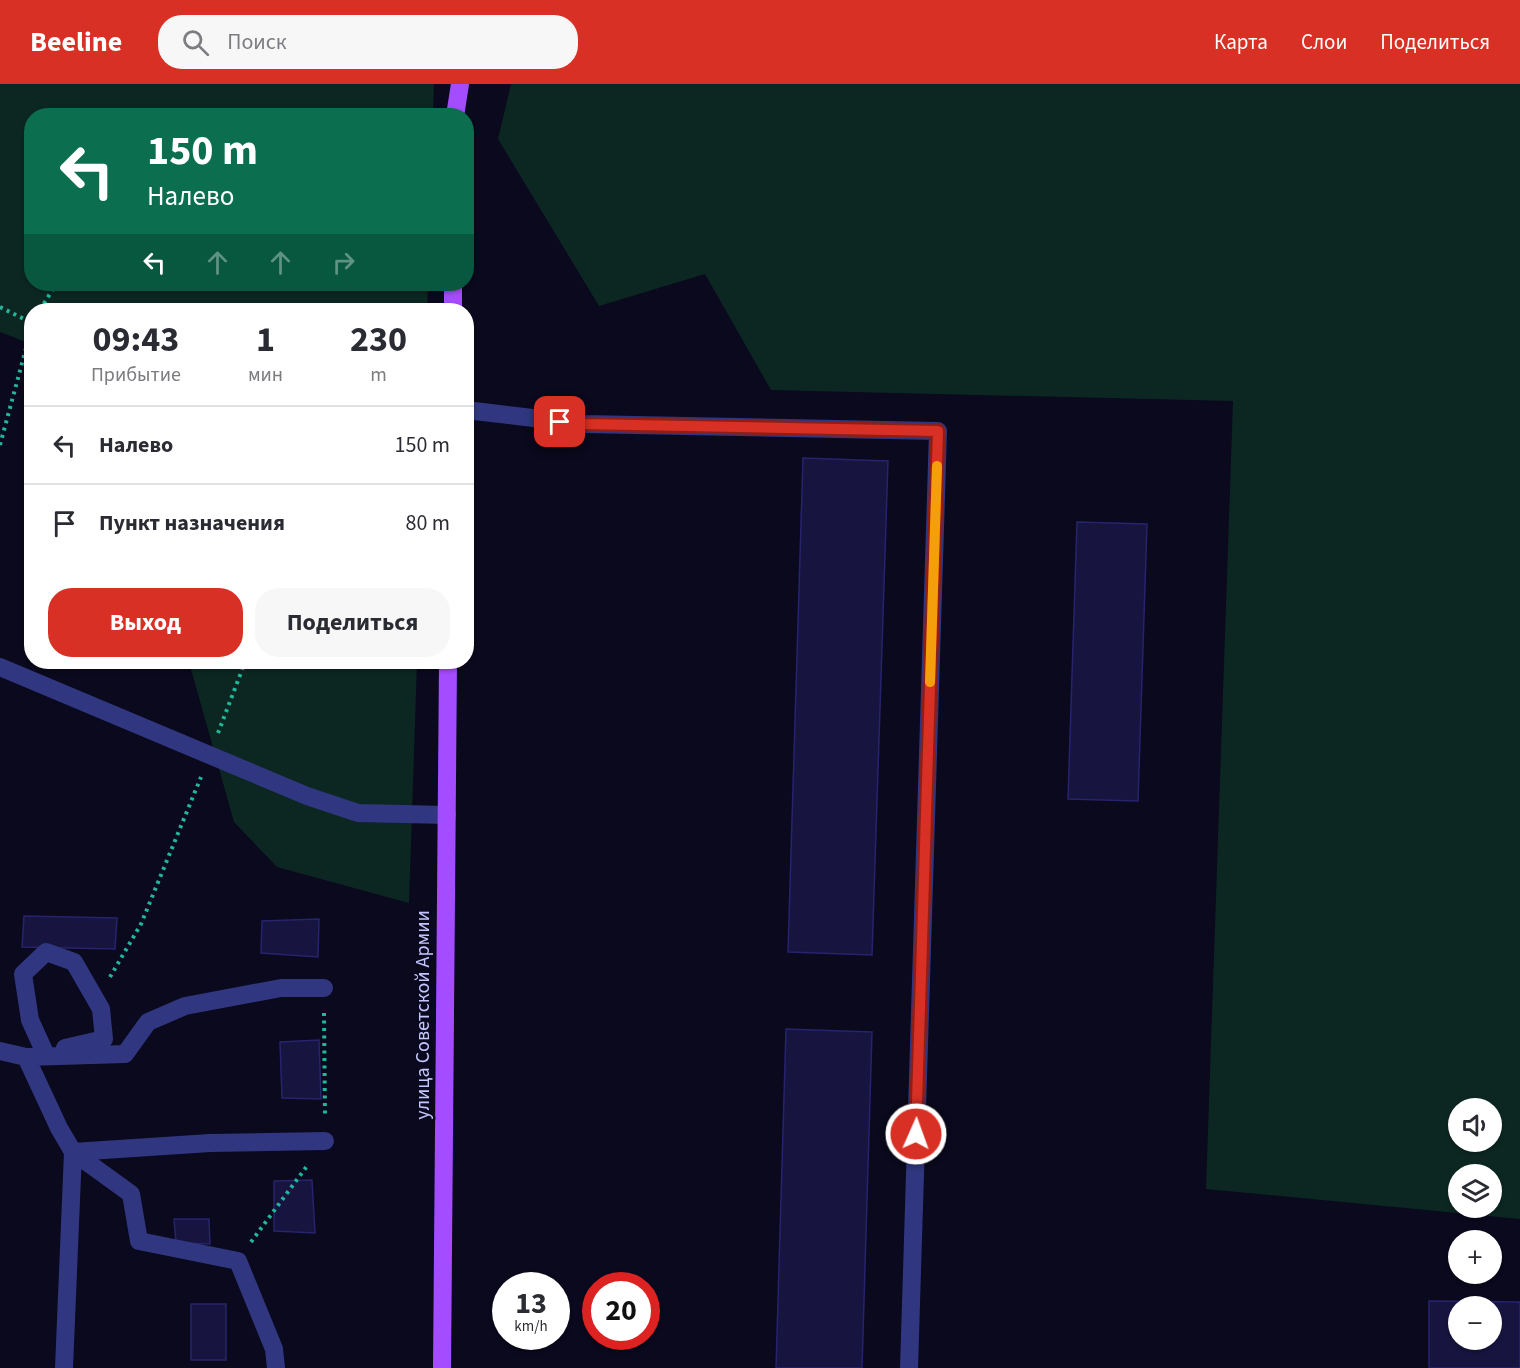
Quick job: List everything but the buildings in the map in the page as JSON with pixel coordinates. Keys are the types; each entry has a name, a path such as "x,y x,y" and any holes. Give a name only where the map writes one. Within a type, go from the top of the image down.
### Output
{"main road":[{"path":"455,108 460,84"},
{"name":"улица Советской Армии","path":"442,1368 448,669"}],"lane":[{"path":"474,411 583,424 938,431 909,1368"},
{"path":"0,667 307,796 358,813 447,814"},
{"path":"26,1057 45,1053 104,1040 100,1009 74,962 46,952 23,974 30,1020 45,1053"},
{"path":"0,1051 26,1057 125,1054 148,1022 185,1006 281,988 324,988"},
{"path":"26,1057 72,1152 131,1194 140,1241 238,1261 274,1349 276,1368"},
{"path":"72,1152 210,1143 325,1141"},
{"path":"64,1368 72,1152"}],"path":[{"path":"0,308 24,320"},
{"path":"0,445 24,354"},
{"path":"96,1001 141,924 242,669"}],"green space":[{"path":"0,84 434,84 433,108 24,108 24,291 428,291 427,303 24,303 24,341 0,332"},
{"path":"511,84 1520,84 1520,1219 1502,1217 1502,1164 1448,1164 1448,1212 1206,1189 1233,401 771,390 705,274 599,306 498,139"},
{"path":"191,669 417,669 409,903 277,867 234,822"}],"slow traffic":[{"path":"930,682 937,466"}],"route":[{"path":"560,422 938,431 916,1134"}]}
